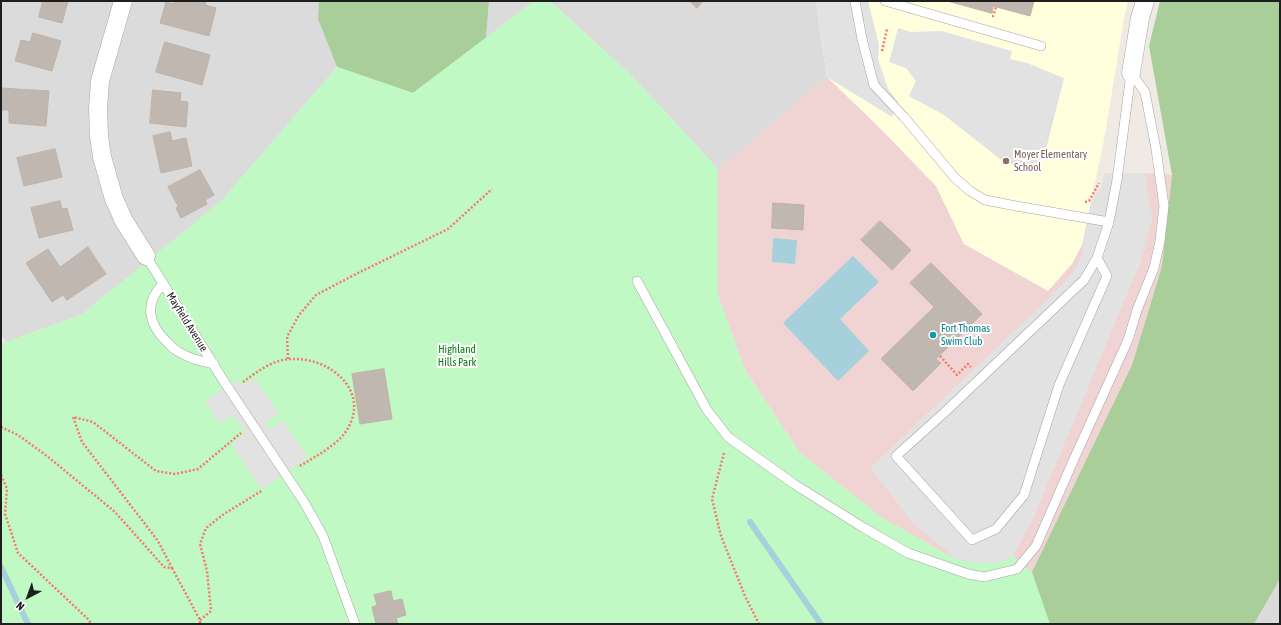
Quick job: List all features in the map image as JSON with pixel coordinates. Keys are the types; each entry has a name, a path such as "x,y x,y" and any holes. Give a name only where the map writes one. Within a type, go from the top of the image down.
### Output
{"street":[{"name":"Mayfield Avenue","path":"124,1 100,81 98,109 99,136 102,157 114,199 124,221 146,256"},
{"path":"1131,73 1140,18 1145,1"}],"lane":[{"path":"855,1 862,39 874,85 904,117 955,178 970,191 985,200 1109,222"},
{"path":"885,1 1041,46"},
{"path":"1097,258 1107,276 1059,385 1024,495 996,529 972,540 896,456 945,412 1084,280 1097,258 1109,222 1118,173 1131,73"},
{"path":"637,281 707,410 728,437 801,488 908,554 968,574 984,577 1017,569 1036,546 1128,340 1137,310 1154,268 1160,242 1164,206 1156,149 1145,92 1131,73"},
{"name":"Mayfield Avenue","path":"146,256 230,391 304,502 320,531 354,624"},
{"path":"163,284 156,291 150,309 153,325 163,339 177,352 191,359 214,364"}],"path":[{"path":"882,52 887,29"},
{"path":"1083,203 1089,201 1099,185 1100,177"},
{"path":"288,359 287,337 299,315 316,295 448,229 492,189"},
{"path":"940,356 957,375 968,364 972,368 967,372"},
{"path":"230,391 257,372 275,362 288,359 307,360 327,367 342,377 350,387 355,410 348,430 337,441 296,468"},
{"path":"200,624 200,620 158,541 124,500 82,442 73,417 93,422 156,471 175,474 198,469 252,424"},
{"path":"1,426 18,435 47,456 115,512 164,567 172,568"},
{"path":"728,437 712,499 721,536 745,596 759,624"},
{"path":"1,475 7,489 5,514 18,552 90,620 91,624"},
{"path":"200,620 212,611 207,570 200,544 206,528 224,514 263,490"}],"shaded area":[{"path":"1,1 319,1 318,19 337,67 221,202 81,315 6,342 1,334"},
{"path":"489,1 534,1 486,38"},
{"path":"550,1 816,1 827,77 718,169 633,77"},
{"name":"Moyer Elementary School","path":"816,1 1128,1 1105,135 1082,245 1072,264 1048,291 964,244 936,186 881,129 827,77"},
{"path":"816,1 868,1 879,45 878,59 888,89 898,102 892,117 827,77"},
{"path":"898,28 911,32 941,31 1012,51 1010,59 1027,63 1064,78 1044,157 1038,162 1027,167 1004,162 944,115 909,96 916,81 906,68 889,62"},
{"path":"827,77 881,129 936,186 964,244 1082,245 1092,200 1101,188 1105,173 1172,175 1162,266 1132,365 1032,572 1013,556 994,564 957,560 882,518 800,453 745,370 718,295 718,169"},
{"path":"1105,173 1145,173 1152,221 1141,261 1033,519 1013,556 994,564 957,560 913,523 870,468 1060,287 1075,269 1084,251 1082,245 1092,200 1101,188"},
{"path":"255,378 279,414 267,421 266,424 268,428 272,428 283,420 308,458 261,489 232,445 245,433 233,415 220,424 205,401 237,380 242,386"},
{"path":"1280,579 1280,624 1254,624"}],"green space":[{"path":"319,1 489,1 486,38 413,93 337,67 318,19"},
{"name":"Highland Hills Park","path":"534,1 550,1 633,77 718,169 718,295 745,370 800,453 882,518 957,560 994,564 1013,556 1032,572 1050,624 1,624 1,343 81,315 220,202 337,67 413,93"},
{"path":"1160,1 1280,1 1280,579 1254,624 533,624 1016,586 1032,572 1132,365 1162,266 1172,175 1149,46"}],"water":[{"path":"773,238 797,240 795,264 772,262"},
{"path":"853,256 879,282 840,319 869,351 838,381 783,323"}],"building":[{"path":"43,1 68,1 62,23 39,17"},
{"path":"174,1 206,1 205,5 216,8 209,36 160,23 166,2 173,4"},
{"path":"690,1 703,1 697,8"},
{"path":"948,1 1034,1 1030,16 993,6 992,13"},
{"path":"33,33 61,41 52,71 15,61 21,40 30,42"},
{"path":"165,42 210,55 202,85 156,72"},
{"path":"1,88 49,91 46,126 9,123 9,110 1,110"},
{"path":"153,90 181,93 180,101 188,102 186,127 150,123"},
{"path":"170,132 172,141 186,138 192,166 161,173 153,136"},
{"path":"55,149 62,177 24,186 17,158"},
{"path":"200,170 214,195 205,200 207,204 181,218 176,208 178,206 168,187"},
{"path":"60,201 62,209 67,208 73,230 39,238 31,208"},
{"path":"773,203 804,205 803,230 772,228"},
{"path":"880,221 911,250 892,270 861,240"},
{"path":"88,247 106,274 67,300 63,295 52,302 26,263 48,249 60,267"},
{"name":"Fort Thomas Swim Club","path":"931,263 982,314 936,359 941,363 913,391 881,359 934,307 910,283"},
{"path":"384,369 392,419 360,424 352,374"},
{"path":"391,591 393,601 402,599 406,615 396,618 398,624 376,624 372,607 377,605 374,595"}],"waterway":[{"path":"750,522 821,624"},
{"path":"1,567 28,624"}],"place":[{"name":"Moyer Elementary School","path":"1006,161"},
{"name":"Fort Thomas Swim Club","path":"933,335"}]}
